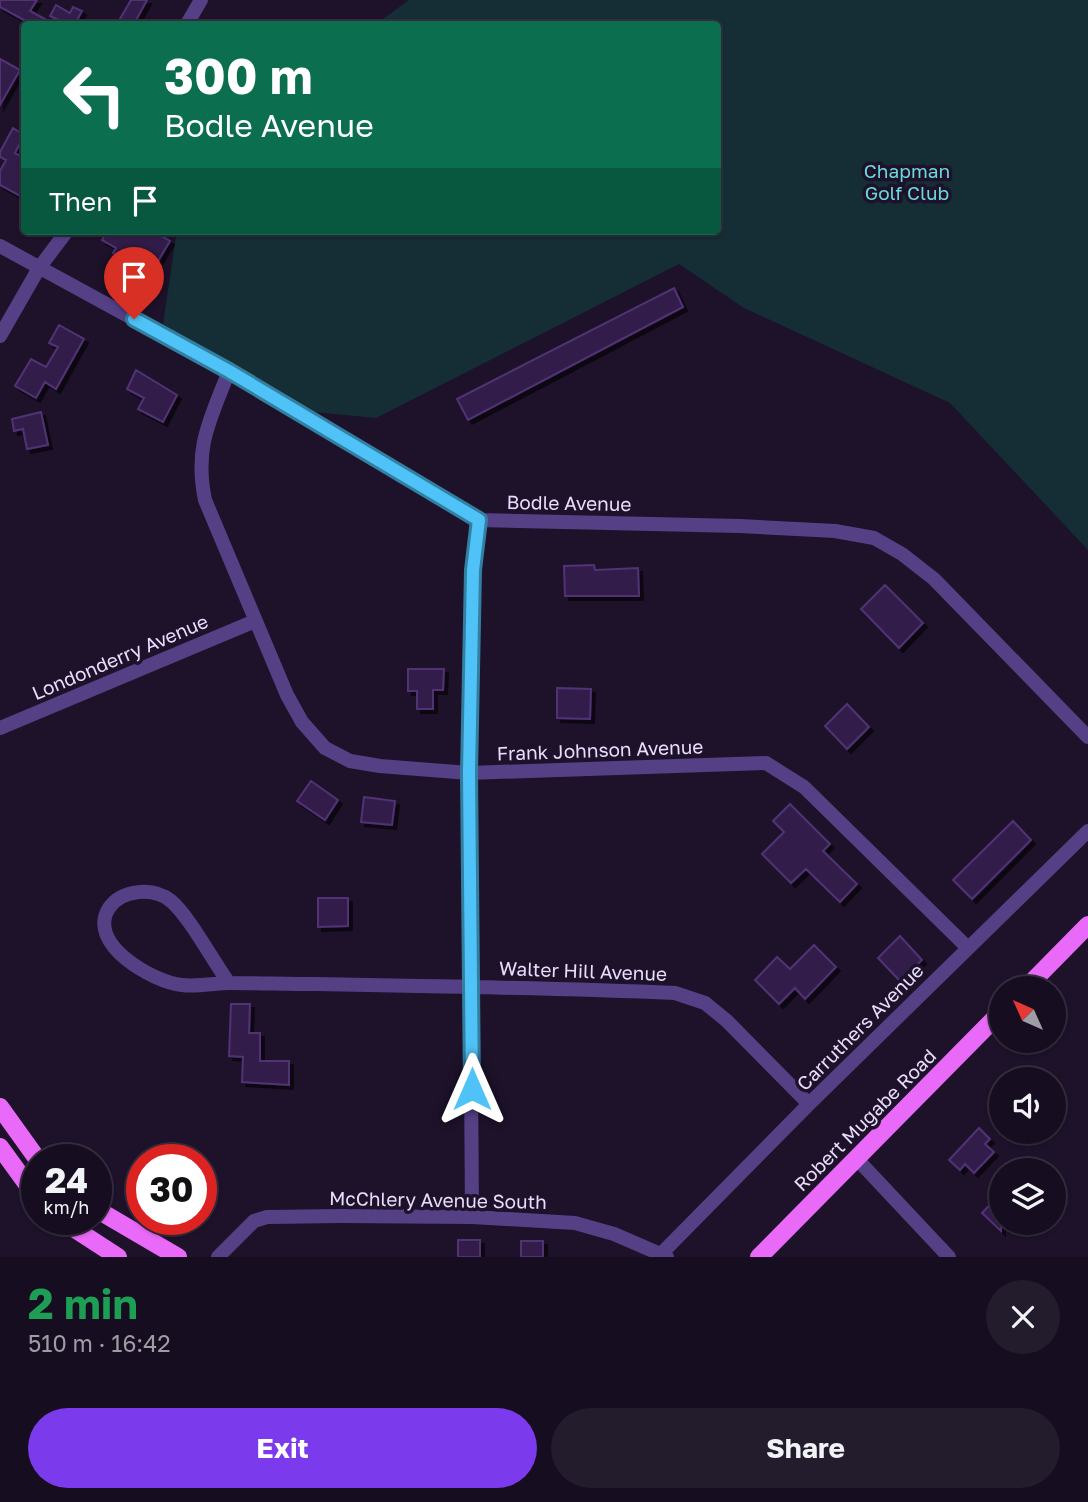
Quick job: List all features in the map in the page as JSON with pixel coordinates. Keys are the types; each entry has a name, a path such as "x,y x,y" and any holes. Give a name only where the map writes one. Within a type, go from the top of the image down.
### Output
{"main road":[{"path":"1038,976 1088,925"},
{"name":"Robert Mugabe Road","path":"759,1257 989,1024"},
{"path":"0,1107 27,1144"},
{"path":"0,1147 21,1176"},
{"path":"112,1218 178,1257"},
{"path":"84,1235 118,1257"}],"street":[{"path":"189,21 201,0"},
{"path":"0,336 39,268 64,235"},
{"name":"Bodle Avenue","path":"0,246 229,371 479,520 740,526 835,531 874,538 902,554 934,579 1088,737"},
{"name":"Frank Johnson Avenue","path":"229,371 202,441 199,471 215,528 256,621 302,722 325,748 360,763 469,773 766,763 804,787 968,948"},
{"path":"472,1217 469,773 473,570 479,520"},
{"name":"Londonderry Avenue","path":"0,728 256,621"},
{"name":"Carruthers Avenue","path":"664,1255 809,1104 1088,831"},
{"name":"Walter Hill Avenue","path":"229,983 170,900 148,892 131,892 114,902 107,911 105,925 111,943 126,961 152,975 181,985 229,983 472,986 675,993 705,1003 727,1021 809,1104"},
{"path":"856,1158 949,1257"},
{"name":"McChlery Avenue South","path":"218,1257 243,1229 267,1217 472,1217 575,1223 664,1255"}],"green space":[{"name":"Chapman Golf Club","path":"409,0 1088,0 1088,550 950,403 744,308 679,264 376,418 303,411 232,371 163,324 177,235 721,235 721,21 380,21"}],"building":[{"path":"0,0 37,0 30,11 48,21 26,21 0,7"},
{"path":"131,0 147,0 136,21 119,21"},
{"path":"56,5 70,13 73,7 82,11 77,21 61,21 50,16"},
{"path":"0,59 20,70 0,105"},
{"path":"13,128 21,133 21,141 15,153 21,156 21,196 0,185 0,171 6,160 0,157"},
{"path":"105,235 159,235 170,241 157,263 133,250 123,259 113,253 116,248 102,240"},
{"path":"674,288 683,307 468,420 457,399"},
{"path":"59,325 84,339 56,389 45,382 36,398 15,386 31,359 46,367 58,347 49,343"},
{"path":"136,370 177,395 163,422 138,409 144,398 127,389"},
{"path":"41,412 48,445 27,449 23,429 14,431 12,419"},
{"path":"594,565 595,570 638,568 639,596 565,596 564,566"},
{"path":"885,585 923,623 899,648 861,609"},
{"path":"408,669 444,669 443,690 433,690 433,709 417,709 417,691 408,691"},
{"path":"557,688 591,689 590,719 557,718"},
{"path":"847,704 869,727 847,749 825,726"},
{"path":"311,781 338,800 325,820 297,801"},
{"path":"364,797 395,801 392,825 361,822"},
{"path":"790,804 830,844 823,851 857,884 840,902 806,869 791,883 762,854 784,832 773,821"},
{"path":"1013,821 1031,840 972,899 953,880"},
{"path":"318,898 348,898 348,926 318,927"},
{"path":"900,936 922,960 900,981 878,958"},
{"path":"814,945 836,967 805,999 795,988 779,1004 755,980 777,957 790,969"},
{"path":"231,1004 250,1004 249,1033 260,1033 260,1061 289,1061 289,1085 242,1082 243,1057 229,1056"},
{"path":"979,1128 989,1138 985,1144 994,1152 974,1173 965,1164 960,1170 949,1160"},
{"path":"989,1206 989,1220 982,1213"},
{"path":"458,1240 480,1240 480,1257 458,1257"},
{"path":"521,1241 543,1241 543,1257 521,1257"}],"route":[{"path":"134,319 229,371 479,520 473,570 469,773 472,1089"}]}
